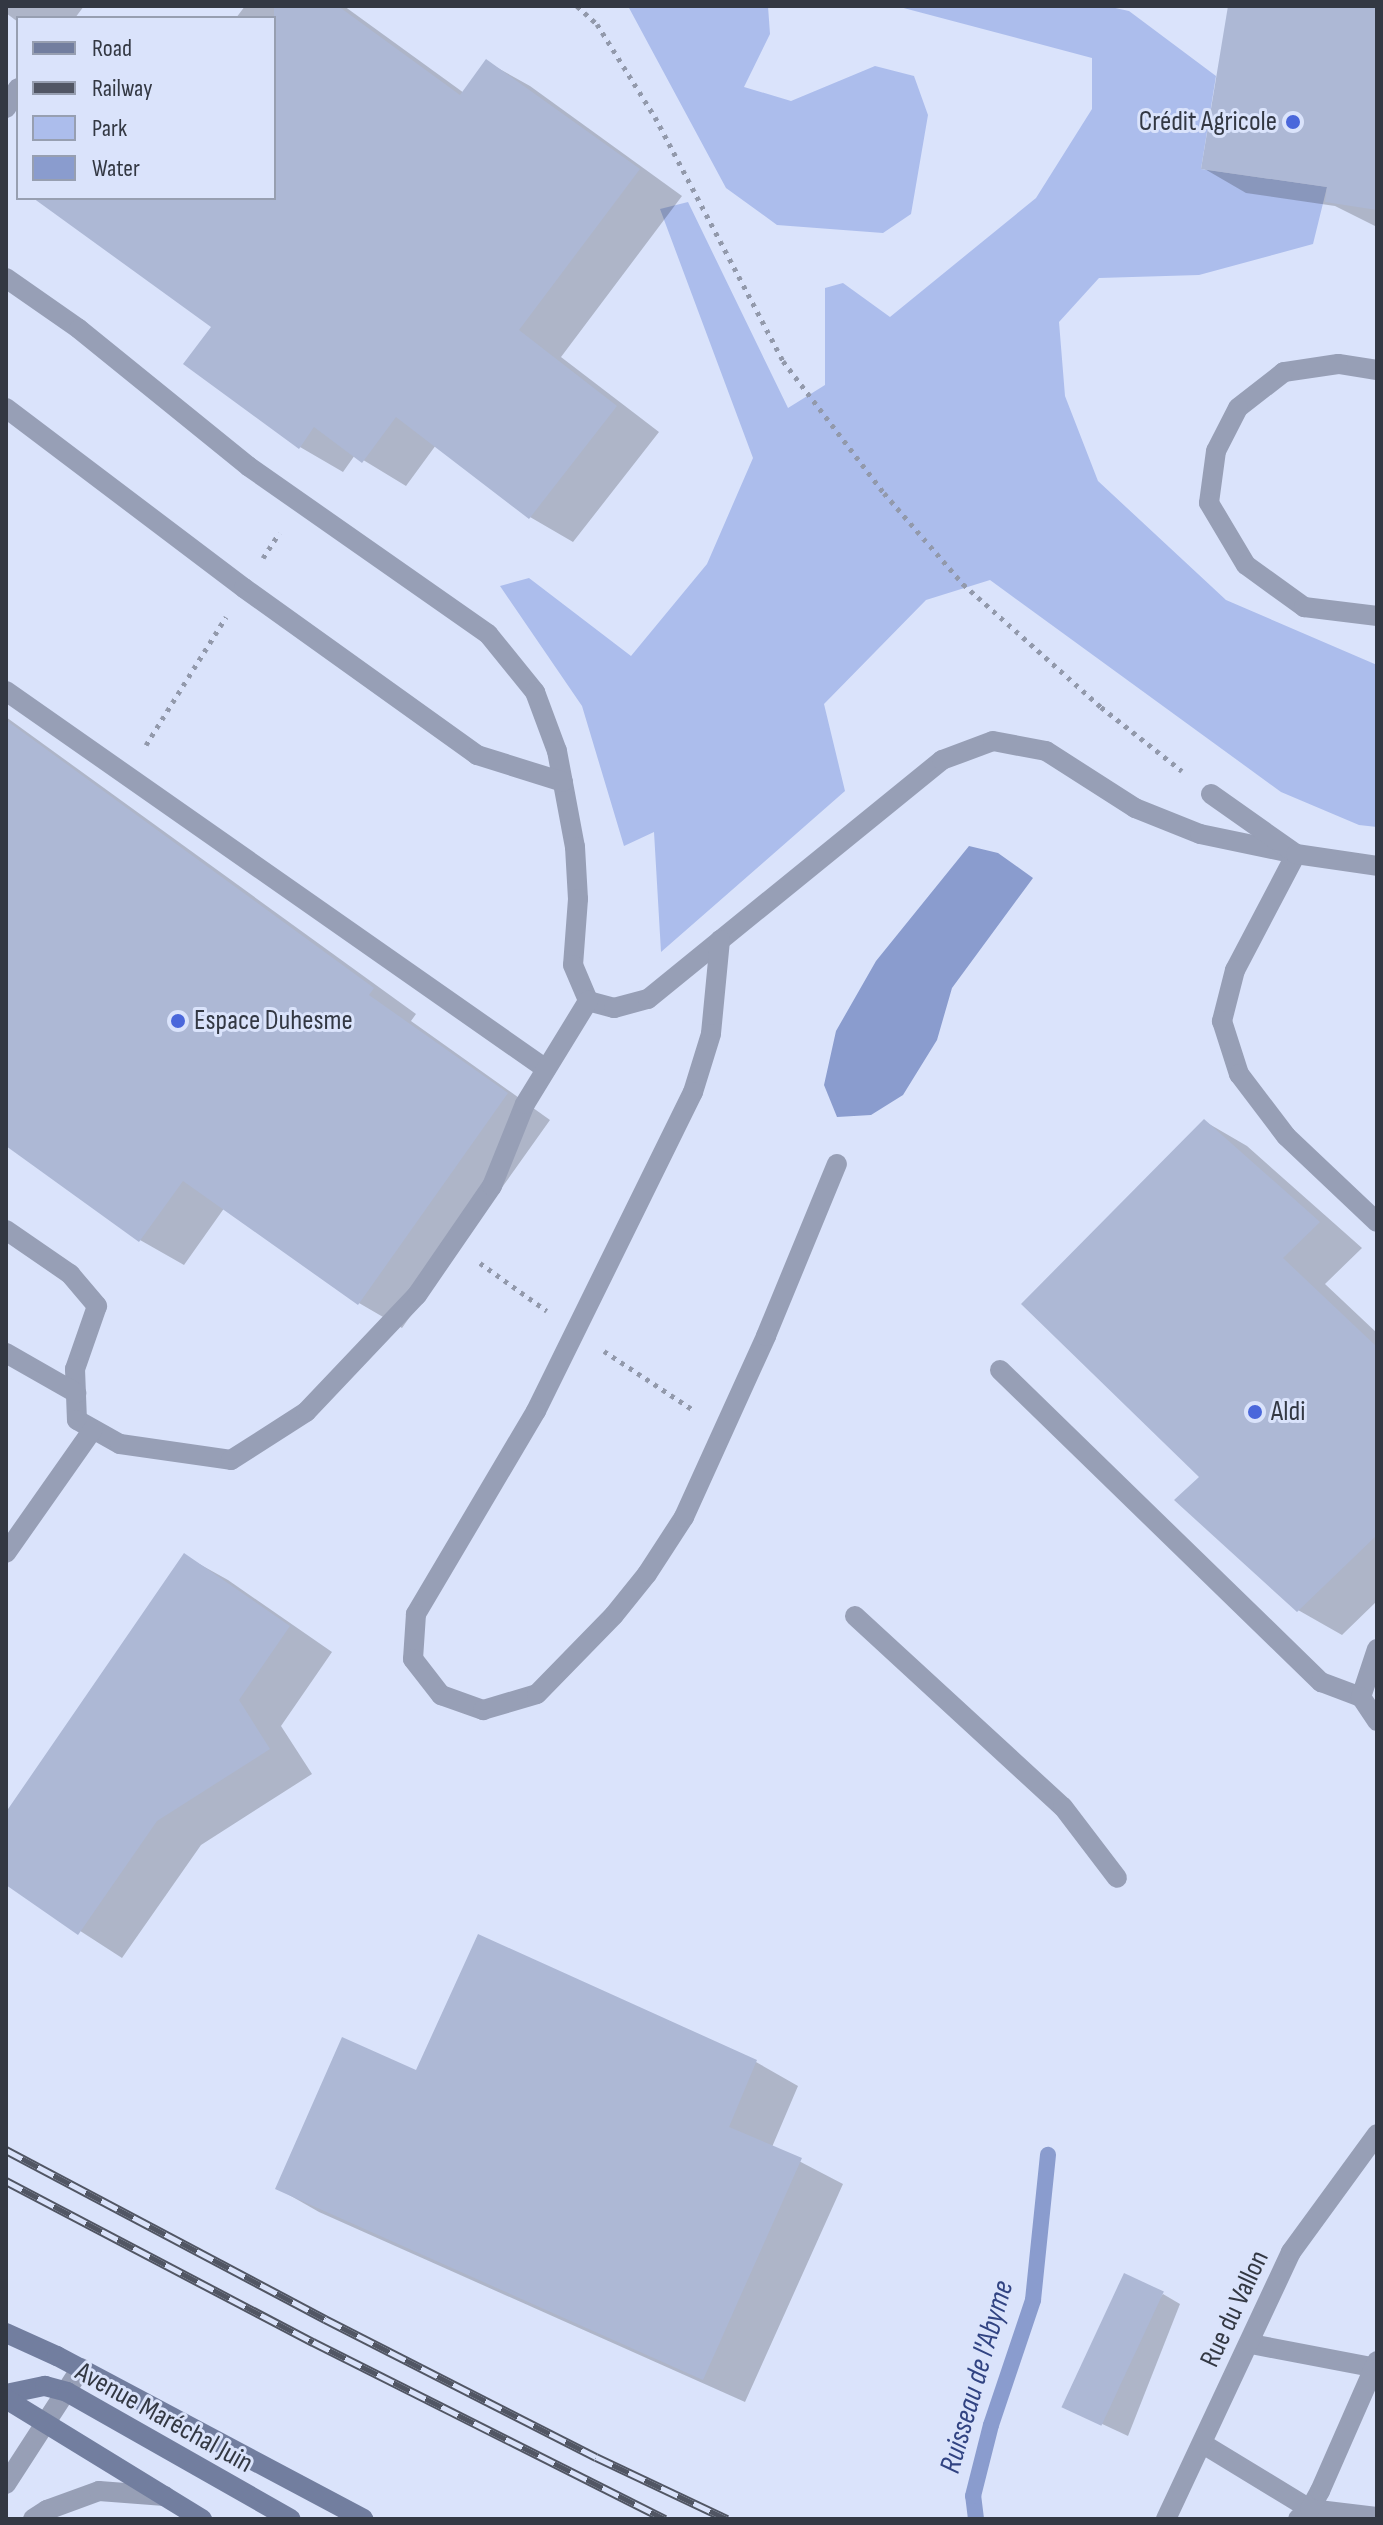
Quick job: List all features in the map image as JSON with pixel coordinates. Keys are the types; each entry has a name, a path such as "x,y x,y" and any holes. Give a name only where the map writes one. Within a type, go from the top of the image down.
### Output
{"main road":[{"path":"6,2333 81,2368 363,2519"},
{"name":"Avenue Maréchal Juin","path":"9,2399 45,2386 67,2392 291,2519"},
{"name":"Avenue Maréchal Juin","path":"9,2399 202,2519"}],"street":[{"path":"6,278 79,329 248,466 488,634 535,692 557,751 575,847 578,899 573,965 588,1001"},
{"path":"1377,370 1338,364 1284,372 1238,408 1216,451 1209,503 1246,565 1304,607 1377,616"},
{"path":"6,408 244,588 477,755 563,782"},
{"path":"6,691 546,1069"},
{"path":"588,1001 614,1008 648,999 942,760 993,741 1046,751 1135,808 1200,834 1296,854 1377,866"},
{"path":"1211,794 1296,854"},
{"path":"1296,854 1256,923 1235,970 1222,1021 1239,1074 1286,1136 1377,1222"},
{"path":"720,940 711,1034 693,1092 536,1411 416,1614 413,1659 441,1695 483,1710 537,1694 614,1615 647,1574 684,1517 766,1336 837,1164"},
{"path":"6,1230 70,1274 97,1306 75,1369 77,1420 120,1444 231,1460 306,1412 417,1295 492,1186 525,1104 588,1001"},
{"path":"6,1353 76,1393"},
{"path":"1000,1370 1321,1682 1361,1697 1377,1721"},
{"path":"6,1553 93,1429"},
{"path":"855,1616 1063,1807 1117,1878"},
{"path":"1361,1697 1377,1649"},
{"name":"Rue du Vallon","path":"1166,2519 1251,2344 1291,2252 1377,2134"},
{"path":"1251,2344 1376,2365 1304,2514"},
{"path":"6,2484 81,2368"},
{"path":"1203,2444 1304,2514 1377,2517"},
{"path":"33,2519 47,2510 99,2491 165,2496"}],"path":[{"path":"577,6 597,24 655,117 783,361 884,493 963,584 1101,707 1211,794"},
{"path":"127,776 298,501"}],"green space":[{"path":"628,6 768,6 770,34 744,87 791,101 875,66 914,76 928,115 911,214 883,233 777,225 726,188"},
{"path":"896,6 1106,6 1129,11 1216,76 1201,169 1327,187 1313,244 1199,275 1099,278 1059,322 1065,396 1098,481 1226,600 1377,665 1377,827 1359,825 1281,792 990,580 926,600 824,704 845,791 661,952 654,832 624,846 582,706 500,586 529,578 631,656 707,564 753,458 660,209 688,202 788,408 825,385 825,288 843,283 890,317 1036,198 1092,109 1092,58"}],"water":[{"path":"969,846 998,853 1033,878 952,988 937,1040 903,1095 871,1115 837,1117 824,1085 836,1031 876,961"}],"building":[{"path":"274,6 338,6 460,95 486,59 640,169 519,330 617,406 529,519 396,417 362,463 314,427 299,449 183,364 211,327 36,200 276,200"},
{"name":"Crédit Agricole","path":"1228,6 1377,6 1377,210 1325,202 1327,187 1201,169"},
{"name":"Espace Duhesme","path":"6,720 374,988 369,995 508,1093 358,1305 183,1181 139,1242 6,1146"},
{"name":"Aldi","path":"1204,1119 1320,1222 1283,1258 1377,1347 1377,1535 1297,1612 1174,1500 1199,1477 1021,1304"},
{"path":"184,1553 290,1626 239,1700 270,1749 157,1821 78,1935 6,1885 6,1812"},
{"path":"478,1934 757,2060 729,2127 802,2158 703,2380 275,2189 342,2037 416,2070"},
{"path":"1124,2273 1164,2292 1101,2426 1061,2407"}],"waterway":[{"name":"Ruisseau de l'Abyme","path":"976,2519 973,2496 991,2425 1033,2300 1048,2155"}],"railway":[{"path":"6,2150 325,2319 596,2457 727,2519"},
{"path":"6,2181 313,2342 665,2519"}],"place":[{"name":"Crédit Agricole","path":"1293,122"},
{"name":"Espace Duhesme","path":"178,1021"},
{"name":"Aldi","path":"1255,1412"}]}
